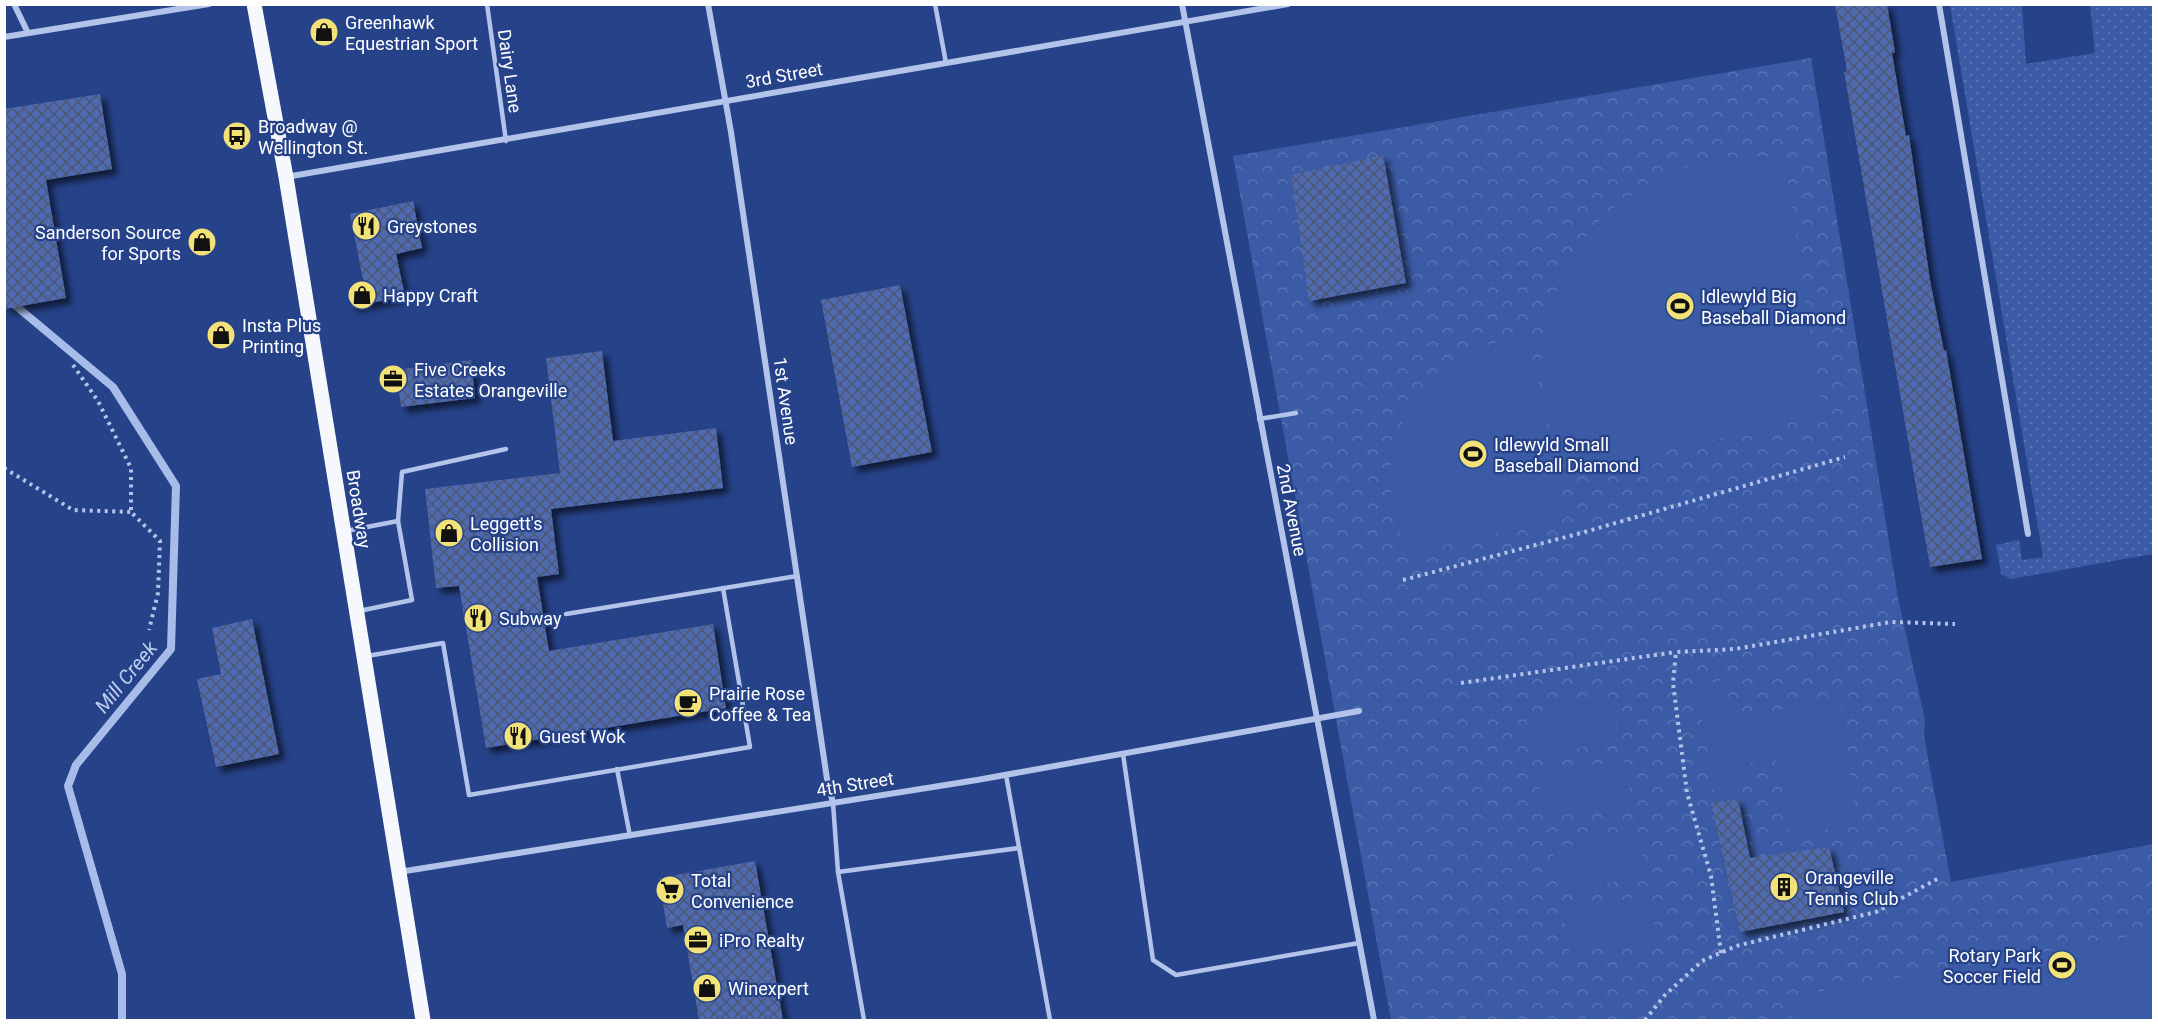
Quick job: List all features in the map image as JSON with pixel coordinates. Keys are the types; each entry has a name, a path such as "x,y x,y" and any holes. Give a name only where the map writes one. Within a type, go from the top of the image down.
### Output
{"main road":[{"name":"Broadway","path":"254,4 286,177 423,1020"}],"street":[{"path":"14,4 27,33"},
{"path":"4,37 209,4"},
{"name":"1st Avenue","path":"708,4 726,100 827,779 833,803"},
{"name":"2nd Avenue","path":"1182,4 1374,1020"},
{"name":"3rd Street","path":"286,177 506,141 726,100 1288,4"},
{"path":"1939,4 2028,534"},
{"name":"4th Street","path":"398,872 1005,775 1316,721 1359,711"}],"lane":[{"name":"Dairy Lane","path":"487,4 506,141"},
{"path":"935,4 946,63"},
{"path":"1259,419 1296,413"},
{"path":"356,612 412,600 398,521 402,472 506,449"},
{"path":"343,532 398,521"},
{"path":"566,614 797,576"},
{"path":"363,656 443,643 469,795 750,747 723,588"},
{"path":"1123,754 1154,960 1176,975 1359,943"},
{"path":"617,769 630,836"},
{"path":"1005,775 1050,1020"},
{"path":"833,803 838,872 864,1020"},
{"path":"838,872 1019,848"}],"path":[{"path":"73,365 98,401 130,468 131,512"},
{"path":"1403,580 1581,533 1845,457"},
{"path":"4,468 73,510 131,512 160,541 158,593 149,630"},
{"path":"1461,682 1676,652 1735,649 1891,622 1955,624"},
{"path":"1676,652 1673,683 1687,793 1711,876 1721,953"},
{"path":"1645,1020 1665,995 1702,961 1736,946 1876,912 1939,878"}],"green space":[{"path":"1950,5 2022,5 2026,64 2095,53 2090,5 2153,5 2153,554 2011,579 2001,574 1996,545 2019,540 2022,560 2043,557"},
{"path":"1811,58 1898,598 1925,720 1924,736 1951,882 2153,844 2153,1020 1391,1020 1233,156"},
{"name":"Idlewyld Big Baseball Diamond","path":"1784,156 1823,414 1568,474 1545,409 1541,364 1543,342 1554,298 1573,256 1608,212 1674,172 1698,163 1718,159"},
{"name":"Idlewyld Small Baseball Diamond","path":"1528,333 1566,518 1405,554 1390,483 1394,445 1404,420 1417,398 1434,379 1454,363 1502,340"},
{"path":"1724,680 1728,706 1740,717 1840,698 1857,825 1791,836 1776,759 1752,762 1743,773 1743,795 1716,800 1696,687"},
{"path":"1612,698 1620,741 1533,756 1525,714"},
{"path":"1624,760 1632,803 1545,818 1537,776"},
{"path":"1639,834 1647,876 1560,892 1552,849"},
{"path":"1649,896 1657,939 1570,954 1562,912"},
{"name":"Rotary Park Soccer Field","path":"2153,933 2153,1020 1793,1020 1789,997"}],"building":[{"path":"1835,4 1887,4 1895,52 1892,53 1906,136 1909,135 1930,280 1944,351 1946,350 1982,559 1930,567 1844,72 1847,71"},
{"path":"100,94 112,169 46,180 66,298 4,309 4,109"},
{"path":"1383,155 1406,283 1309,301 1291,175"},
{"path":"413,201 422,248 396,254 405,296 352,307 348,288 364,285 350,214"},
{"path":"900,285 932,452 852,467 821,300"},
{"path":"602,351 613,441 716,428 723,488 551,509 559,574 537,577 549,651 713,624 726,708 486,748 459,586 436,588 425,489 560,473 546,358"},
{"path":"471,360 475,398 401,407 396,370"},
{"path":"252,619 279,754 216,767 197,679 221,674 212,628"},
{"name":"Orangeville Tennis Club","path":"1738,799 1750,858 1829,847 1844,912 1740,932 1711,803"},
{"path":"755,861 783,1020 699,1020 683,925 667,928 659,878"}],"waterway":[{"name":"Mill Creek","path":"10,301 113,387 176,486 171,649 76,765 68,786 122,974 122,1020"}],"place":[{"name":"Greenhawk Equestrian Sport","path":"324,32"},
{"name":"Broadway @ Wellington St.","path":"237,136"},
{"name":"Greystones","path":"366,226"},
{"name":"Sanderson Source for Sports","path":"202,242"},
{"name":"Happy Craft","path":"362,295"},
{"name":"Idlewyld Big Baseball Diamond","path":"1680,306"},
{"name":"Insta Plus Printing","path":"221,335"},
{"name":"Five Creeks Estates Orangeville","path":"393,379"},
{"name":"Idlewyld Small Baseball Diamond","path":"1473,454"},
{"name":"Leggett's Collision","path":"449,533"},
{"name":"Subway","path":"478,618"},
{"name":"Prairie Rose Coffee & Tea","path":"688,703"},
{"name":"Guest Wok","path":"518,736"},
{"name":"Orangeville Tennis Club","path":"1784,887"},
{"name":"Total Convenience","path":"670,890"},
{"name":"iPro Realty","path":"698,940"},
{"name":"Rotary Park Soccer Field","path":"2062,965"},
{"name":"Winexpert","path":"707,988"}]}
